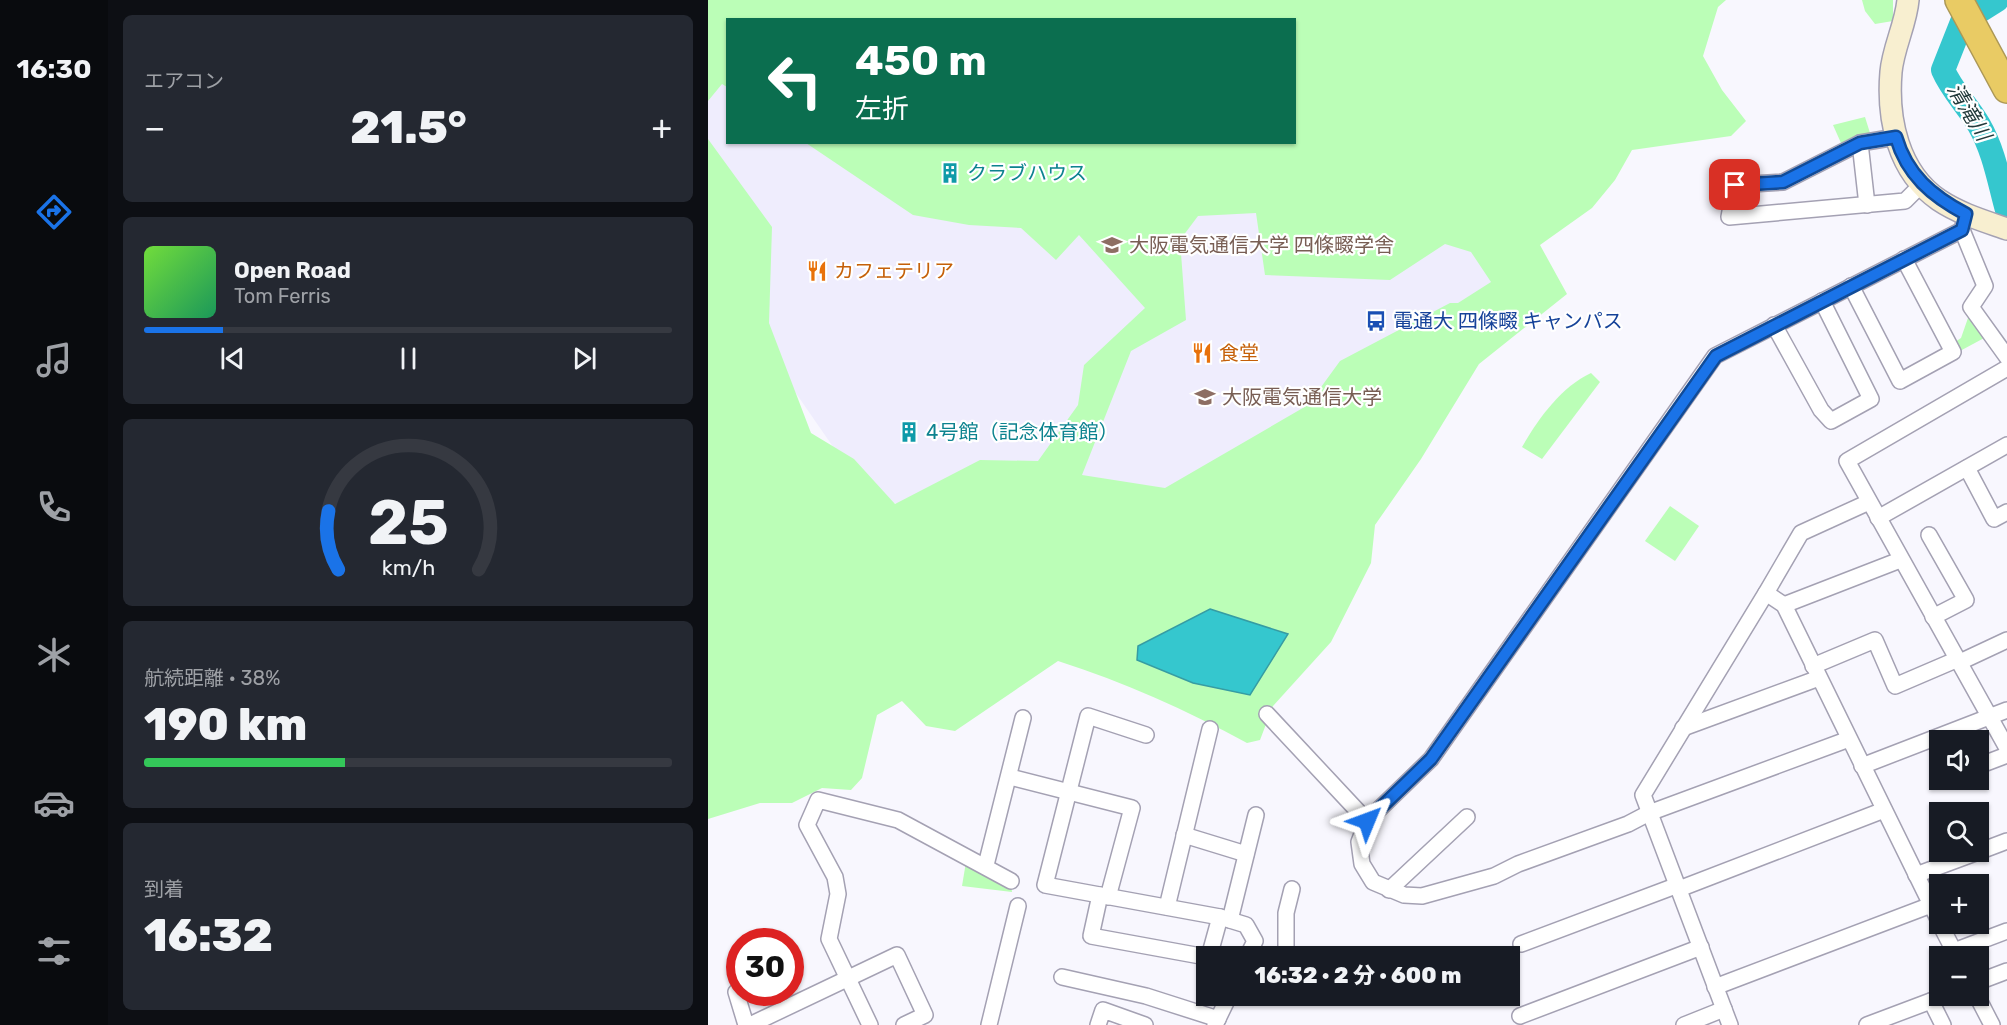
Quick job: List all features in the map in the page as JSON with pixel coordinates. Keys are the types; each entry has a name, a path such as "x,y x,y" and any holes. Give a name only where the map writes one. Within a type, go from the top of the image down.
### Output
{"highway":[{"path":"1959,0 2001,57"},
{"path":"1979,0 2001,57 2007,89"}],"street":[{"path":"1908,0 1891,70 1890,106 1901,155 1922,184 1970,222 2007,229"},
{"path":"1896,137 1860,143 1783,182 1735,185 1729,217 1905,201 1922,184"},
{"path":"1860,143 1867,205"},
{"path":"1849,739 1649,813 1628,824 1518,864 1494,876 1422,896 1404,895 1372,882 1362,864 1359,842 1367,821 1431,759 1716,356 1904,259 1970,222"},
{"path":"1970,222 1985,286 1971,307 2007,357"},
{"path":"1851,286 1900,381 1953,352 1904,259"},
{"path":"1774,325 1821,410 1830,421 1871,399 1822,301"},
{"path":"2007,368 1846,461 2007,748"},
{"path":"1878,518 2007,445"},
{"path":"1967,468 1994,519 2007,512"},
{"path":"1730,1025 1643,795 1801,533 1869,502"},
{"path":"1929,535 1966,600 1933,616"},
{"path":"1784,605 1900,560"},
{"path":"1766,593 1784,605 1929,901"},
{"path":"1683,728 1816,672 1875,640 1895,686 2007,640"},
{"path":"1862,766 2007,710"},
{"path":"1267,714 1367,821"},
{"path":"1146,735 1088,716 1045,885 1225,918 1246,925 1255,941 1252,946"},
{"path":"986,865 1023,718"},
{"path":"1167,907 1210,729"},
{"path":"1989,762 2007,755"},
{"path":"1010,777 1132,808 1091,936 1196,955"},
{"path":"870,1025 829,939 838,894 835,877 807,825 818,800 898,820 986,865 1011,881"},
{"path":"1521,944 1884,810"},
{"path":"1212,946 1225,918 1256,815"},
{"path":"1389,890 1467,817"},
{"path":"1184,835 1246,854"},
{"path":"1989,848 2007,842"},
{"path":"1916,875 1951,862"},
{"path":"1287,946 1286,914 1292,889"},
{"path":"989,1025 1018,906"},
{"path":"1715,987 1929,906"},
{"path":"1973,946 2007,931"},
{"path":"1520,1016 1701,947"},
{"path":"741,1006 748,1025 897,956 925,1015 904,1025"},
{"path":"1989,978 2007,971"},
{"path":"1062,977 1146,996 1216,1022 1224,1006"},
{"path":"1867,1025 1929,1002"},
{"path":"1939,1006 1943,1025"},
{"path":"1982,1006 1992,1025"},
{"path":"1684,1025 1724,1009"},
{"path":"1098,1025 1103,1010 1145,1025"}],"shaded area":[{"name":"大阪電気通信大学 四條畷学舎","path":"708,0 1328,0 1480,230 1501,276 1170,509 872,503 750,327 708,188"}],"green space":[{"path":"708,0 1726,0 1718,7 1703,56 1722,90 1746,121 1731,136 1632,150 1615,180 1592,208 1540,245 1567,294 1479,364 1421,459 1375,525 1371,563 1331,642 1273,706 1260,740 1247,743 1154,697 1058,661 955,731 926,726 902,701 877,715 862,778 851,790 822,788 792,803 760,803 708,819 708,139 772,227 769,323 811,433 854,459 895,504 980,460 1038,461 1078,405 1084,365 1145,308 1079,235 1056,260 1021,228 969,225 913,215 807,144 1296,144 1296,18 726,18 726,86 722,84 708,101","holes":["1256,213 1265,275 1390,280 1445,244 1471,252 1491,282 1458,303 1450,303 1340,361 1308,405 1165,488 1082,475 1131,351 1186,320 1180,240 1198,216"]},
{"path":"1862,0 1893,0 1893,21 1875,24 1865,11"},
{"path":"1865,117 1870,133 1855,136 1841,143 1833,125"},
{"path":"1972,316 1986,337 1960,351 1955,342 1961,338 1968,318"},
{"path":"1591,373 1600,382 1542,459 1522,447 1535,426 1560,395"},
{"path":"1670,506 1699,526 1675,561 1645,541"},
{"path":"966,862 1011,885 1012,892 962,886"}],"water":[{"path":"1210,609 1288,634 1250,695 1193,683 1137,660 1138,646"}],"waterway":[{"name":"清滝川","path":"1997,0 1962,22 1943,70 1975,118 1989,145 2007,210"}],"place":[{"name":"クラブハウス","path":"950,173"},
{"name":"大阪電気通信大学 四條畷学舎","path":"1112,245"},
{"name":"カフェテリア","path":"817,271"},
{"name":"電通大 四條畷 キャンパス","path":"1376,321"},
{"name":"食堂","path":"1202,353"},
{"name":"大阪電気通信大学","path":"1205,397"},
{"name":"4号館（記念体育館）","path":"909,432"}],"route":[{"path":"1367,821 1431,759 1716,356 1962,230 1966,214 1939,199 1922,184 1901,155 1896,137 1860,143 1783,182 1735,185"}]}
